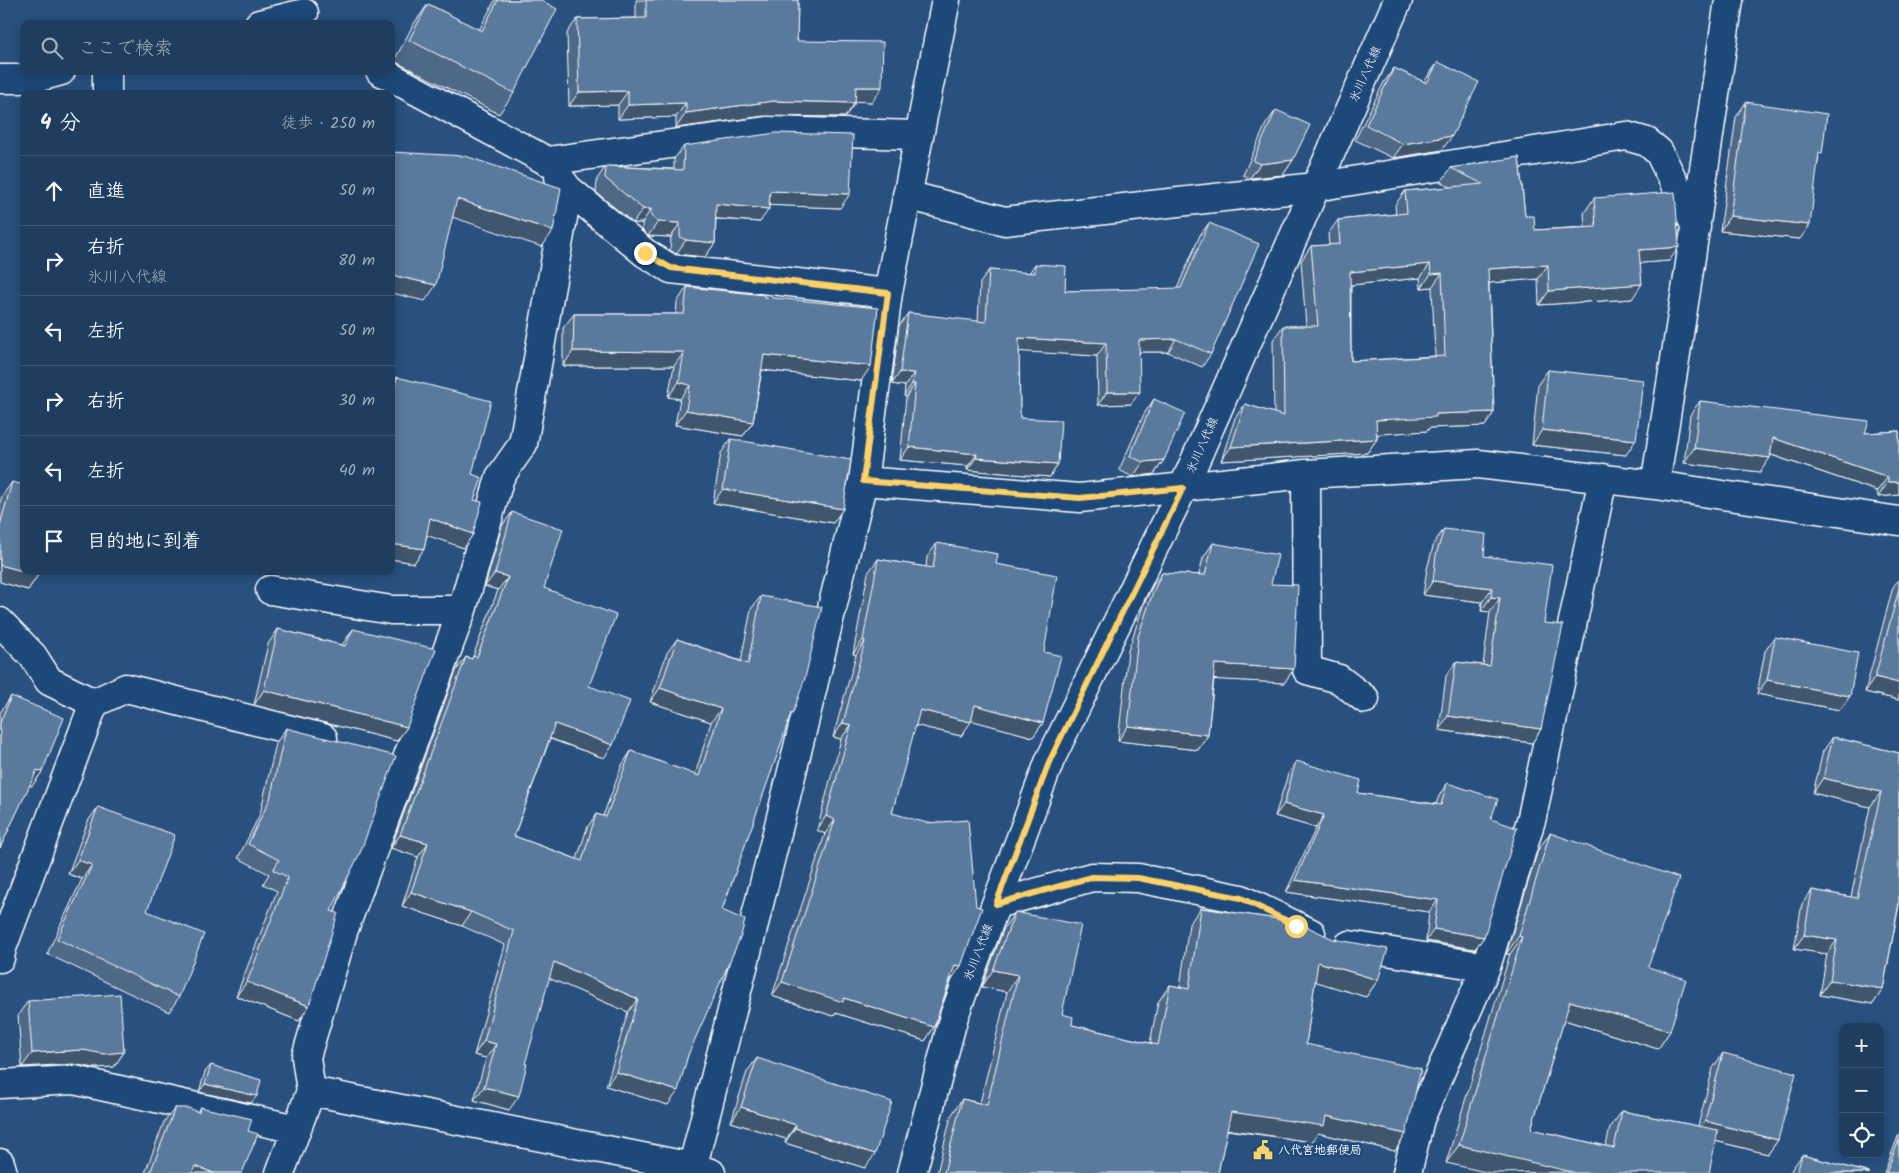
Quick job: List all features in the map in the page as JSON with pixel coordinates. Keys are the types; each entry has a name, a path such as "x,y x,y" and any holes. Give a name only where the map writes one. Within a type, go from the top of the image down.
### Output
{"street":[{"path":"311,1091 698,1171 780,821 863,481 888,293 946,0"},
{"name":"氷川八代線","path":"912,1173 954,1016 1050,760 1183,488 1398,0"},
{"path":"1655,484 1730,0"},
{"path":"275,20 308,12"},
{"path":"0,79 32,79 46,75"},
{"path":"107,75 107,90"},
{"path":"387,75 546,160 568,189 645,253 671,268 888,293"},
{"path":"546,160 766,131 918,135"},
{"path":"907,195 1005,221 1315,187 1626,136 1646,142 1659,152 1696,227"},
{"path":"280,1173 311,1091 306,1057 397,757 462,610 500,477 523,444 568,189"},
{"path":"863,481 1080,498 1306,474 1478,464 1655,484 1899,521"},
{"path":"1306,474 1307,670 1338,680 1365,699"},
{"path":"1408,1173 1420,1119 1486,967 1532,817 1603,478"},
{"path":"270,590 391,610 462,610"},
{"path":"0,622 33,656 49,681 94,703"},
{"path":"0,958 2,948 94,703 126,688 348,745"},
{"path":"996,904 1092,877 1138,878 1241,898 1324,940 1486,967"},
{"path":"0,1084 74,1080 296,1129"},
{"path":"0,1163 2,1173"}],"building":[{"path":"498,0 541,0 557,9 514,93 409,40 428,4 482,31"},
{"path":"646,0 798,0 797,41 883,42 882,87 856,87 855,103 774,101 686,113 686,103 628,105 628,91 579,92 577,19 646,18"},
{"path":"1438,62 1479,82 1452,136 1403,144 1366,125 1394,68 1427,83"},
{"path":"1746,102 1827,114 1822,154 1819,153 1810,225 1730,216"},
{"path":"1276,110 1310,125 1293,160 1260,164 1253,161"},
{"path":"776,133 853,135 850,194 770,191 769,209 716,204 715,243 686,240 680,237 680,223 658,222 651,216 651,209 643,209 605,178 606,166 683,170 684,146"},
{"path":"395,152 465,156 561,188 553,231 457,199 436,285 395,276"},
{"path":"1519,157 1525,216 1534,216 1535,230 1596,227 1594,198 1675,192 1679,247 1639,250 1642,284 1549,291 1548,265 1488,269 1494,412 1436,414 1436,417 1376,420 1377,439 1231,447 1245,404 1284,416 1283,326 1318,326 1311,246 1340,244 1338,220 1407,213 1405,191 1483,184 1451,168","holes":["1430,264 1431,274 1442,273 1445,356 1351,361 1350,272"]},
{"path":"1209,223 1259,244 1211,354 1176,339 1139,340 1140,392 1107,392 1106,343 1019,338 1020,418 1061,420 1058,464 976,458 977,454 909,447 915,384 912,384 914,373 900,372 908,313 986,322 989,270 1035,273 1035,264 1066,266 1065,291 1181,288"},
{"path":"687,287 764,295 764,297 878,308 871,366 764,355 753,422 686,410 690,385 679,382 684,352 573,351 574,314 684,314"},
{"path":"1548,370 1643,380 1636,440 1542,430"},
{"path":"397,377 491,401 472,474 482,478 474,500 482,502 473,534 430,518 424,549 395,545 395,385"},
{"path":"1154,399 1185,413 1164,460 1143,462 1130,456"},
{"path":"1700,401 1869,421 1865,433 1899,431 1899,482 1888,482 1888,477 1773,438 1770,458 1694,448"},
{"path":"731,439 851,460 843,509 723,489"},
{"path":"12,482 20,484 20,570 0,565 0,525"},
{"path":"512,512 563,529 544,588 616,615 589,686 630,701 613,745 555,724 514,836 582,861 596,814 606,817 631,751 699,776 721,709 660,688 677,639 748,664 761,596 822,607 805,678 722,910 745,920 741,936 688,1055 678,1091 616,1072 638,999 554,962 525,1064 527,1064 519,1096 484,1087 496,1044 484,1041 514,931 471,912 411,892 428,843 400,835 466,657 472,659 473,656 477,657 508,577 495,573"},
{"path":"1444,529 1486,534 1484,556 1552,565 1544,623 1563,625 1541,729 1448,716 1456,662 1490,666 1500,598 1491,597 1492,588 1433,581 1436,555"},
{"path":"937,543 998,554 996,564 1057,575 1044,652 1061,656 1043,723 975,705 971,722 920,710 892,813 927,823 968,820 976,906 982,908 961,966 955,965 934,1027 844,998 843,1002 782,982 835,820 826,816 851,725 843,723 865,641 863,640 878,559 933,568"},
{"path":"1213,543 1278,555 1271,584 1298,585 1294,669 1215,664 1208,735 1128,726 1138,637 1153,592 1162,573 1205,575"},
{"path":"1899,589 1899,683 1875,677"},
{"path":"278,629 345,646 353,629 436,649 407,727 264,690"},
{"path":"1775,637 1858,653 1850,696 1767,680"},
{"path":"11,696 64,718 42,772 37,770 0,848 0,723"},
{"path":"286,728 396,756 360,853 331,911 338,913 309,1006 247,982 288,877 273,870 279,860 248,844 270,799"},
{"path":"1833,737 1899,753 1899,903 1883,989 1830,980 1837,940 1804,935 1812,890 1857,898 1881,792 1823,778"},
{"path":"1296,761 1361,780 1358,793 1441,805 1447,783 1498,799 1491,819 1517,828 1484,937 1434,929 1438,900 1295,880 1324,815 1284,804"},
{"path":"98,807 175,835 147,911 204,934 179,997 57,939 92,865 78,860"},
{"path":"1550,833 1679,878 1648,967 1686,979 1670,1031 1570,1001 1531,1129 1614,1148 1622,1111 1718,1130 1709,1173 1576,1173 1459,1145 1522,937 1519,936"},
{"path":"1201,908 1278,919 1280,916 1293,920 1333,939 1388,949 1378,980 1318,962 1306,1044 1421,1069 1406,1134 1326,1116 1324,1126 1231,1112 1218,1173 944,1173 962,1099 987,1105 1018,975 993,970 1015,912 1081,925 1062,1014 1073,1017 1072,1025 1158,1045 1170,985 1189,989"},
{"path":"120,994 124,1052 104,1054 83,1050 32,1053 28,1001"},
{"path":"1723,1053 1796,1073 1778,1140 1705,1121"},
{"path":"757,1058 892,1102 875,1154 795,1128 796,1125 741,1107"},
{"path":"211,1065 261,1080 257,1096 205,1084"},
{"path":"200,1107 252,1119 248,1131 258,1134 242,1173 214,1173 195,1166 192,1173 150,1173 175,1108 188,1108 199,1112"},
{"path":"1899,1140 1899,1173 1886,1173"},
{"path":"1802,1155 1870,1173 1797,1173"}],"place":[{"name":"八代宮地郵便局","path":"1263,1150"}],"route":[{"path":"645,253 671,268 888,293 863,481 1080,498 1183,488 1050,760 996,904 1092,877 1138,878 1241,898 1296,926"}]}
